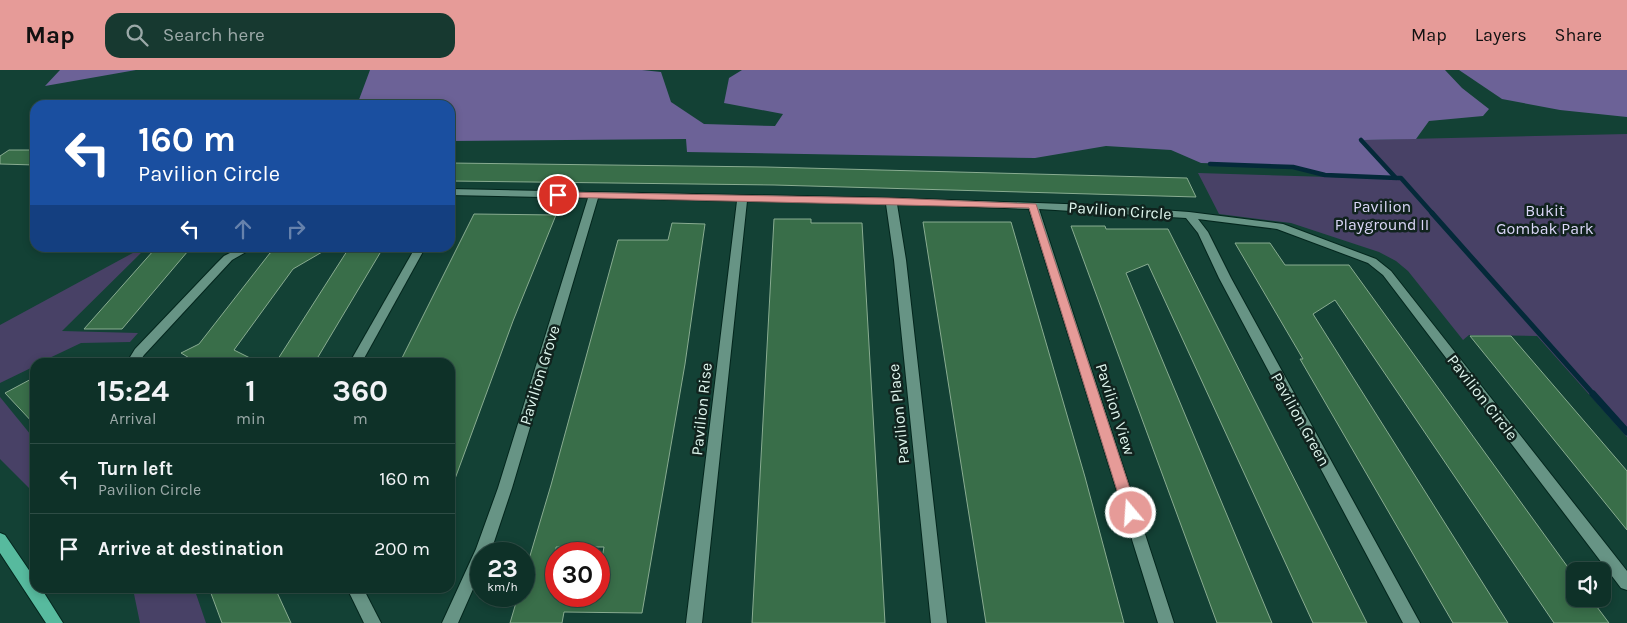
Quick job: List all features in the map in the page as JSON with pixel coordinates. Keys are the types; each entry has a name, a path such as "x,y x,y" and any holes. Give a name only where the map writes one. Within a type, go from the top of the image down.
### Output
{"main road":[{"path":"0,540 30,585"},
{"path":"35,593 55,623"}],"street":[{"name":"Pavilion Circle","path":"455,192 891,201 1033,206 1190,215 1279,226 1356,254 1372,261 1387,273 1627,583"},
{"name":"Pavilion Grove","path":"485,542 505,488 594,196"},
{"name":"Pavilion Rise","path":"694,623 742,199"},
{"name":"Pavilion Place","path":"891,201 901,270 938,623"},
{"name":"Pavilion View","path":"1033,206 1166,623"},
{"name":"Pavilion Green","path":"1190,215 1203,232 1225,278 1412,623"},
{"path":"135,358 220,266 242,252"},
{"path":"358,358 418,252"},
{"name":"Pavilion Grove","path":"450,623 470,578"},
{"path":"358,593 373,623"}],"green space":[{"name":"Bukit Gombak Park","path":"1627,134 1627,437 1537,336 1469,335 1463,340 1408,271 1396,261 1379,252 1291,223 1219,214 1198,173 1398,179 1364,140"},
{"path":"135,252 142,252 62,331 138,333 130,342 81,343 49,358 30,358 30,368 0,383 0,325"},
{"path":"0,397 30,434 30,489 0,459"},
{"path":"196,593 206,623 140,623 134,594"}],"shaded area":[{"path":"60,70 136,70 45,86"},
{"path":"370,70 642,70 661,72 671,102 704,124 775,126 783,114 724,103 729,78 742,70 1445,70 1462,88 1489,109 1483,116 1429,121 1416,139 1364,140 1398,179 1325,174 1292,166 1201,163 1171,150 1106,146 1035,158 687,152 686,139 455,141 455,100 359,100"},
{"path":"1459,70 1627,70 1627,117 1560,110 1502,99"}],"building":[{"path":"9,150 30,150 30,165 0,164 0,156"},
{"path":"455,163 766,167 1187,178 1196,197 774,185 455,181"},
{"path":"474,214 556,215 513,321 455,479 455,358 402,358"},
{"path":"774,219 811,219 811,223 862,223 885,623 752,623"},
{"path":"923,222 1011,222 1085,477 1124,623 986,623"},
{"path":"672,223 705,224 685,364 642,613 564,612 562,623 510,623 515,607 535,607 534,542 618,240 668,240"},
{"path":"1071,226 1105,226 1106,229 1168,229 1367,623 1313,623 1148,264 1126,273 1272,623 1217,623"},
{"path":"1235,243 1270,243 1285,265 1349,265 1566,565 1566,607 1597,607 1609,623 1554,623 1335,300 1313,314 1508,623 1453,623 1300,359 1303,359"},
{"path":"152,252 187,252 122,329 84,329"},
{"path":"322,252 293,269 234,350 250,358 189,358 181,353 199,344 270,253"},
{"path":"346,252 381,252 317,358 279,358"},
{"path":"1470,336 1511,336 1627,471 1627,530"},
{"path":"30,380 30,420 5,393"},
{"path":"211,593 277,593 291,623 222,623"}],"waterway":[{"path":"1361,140 1395,177"},
{"path":"1210,164 1293,167 1325,175 1397,178"},
{"path":"1398,178 1401,178 1433,214"},
{"path":"1432,213 1594,395"},
{"path":"1593,394 1627,432"}],"route":[{"path":"558,195 891,201 1033,206 1131,513"}],"park label":[{"name":"Pavilion Playground II","path":"1382,215"}]}
